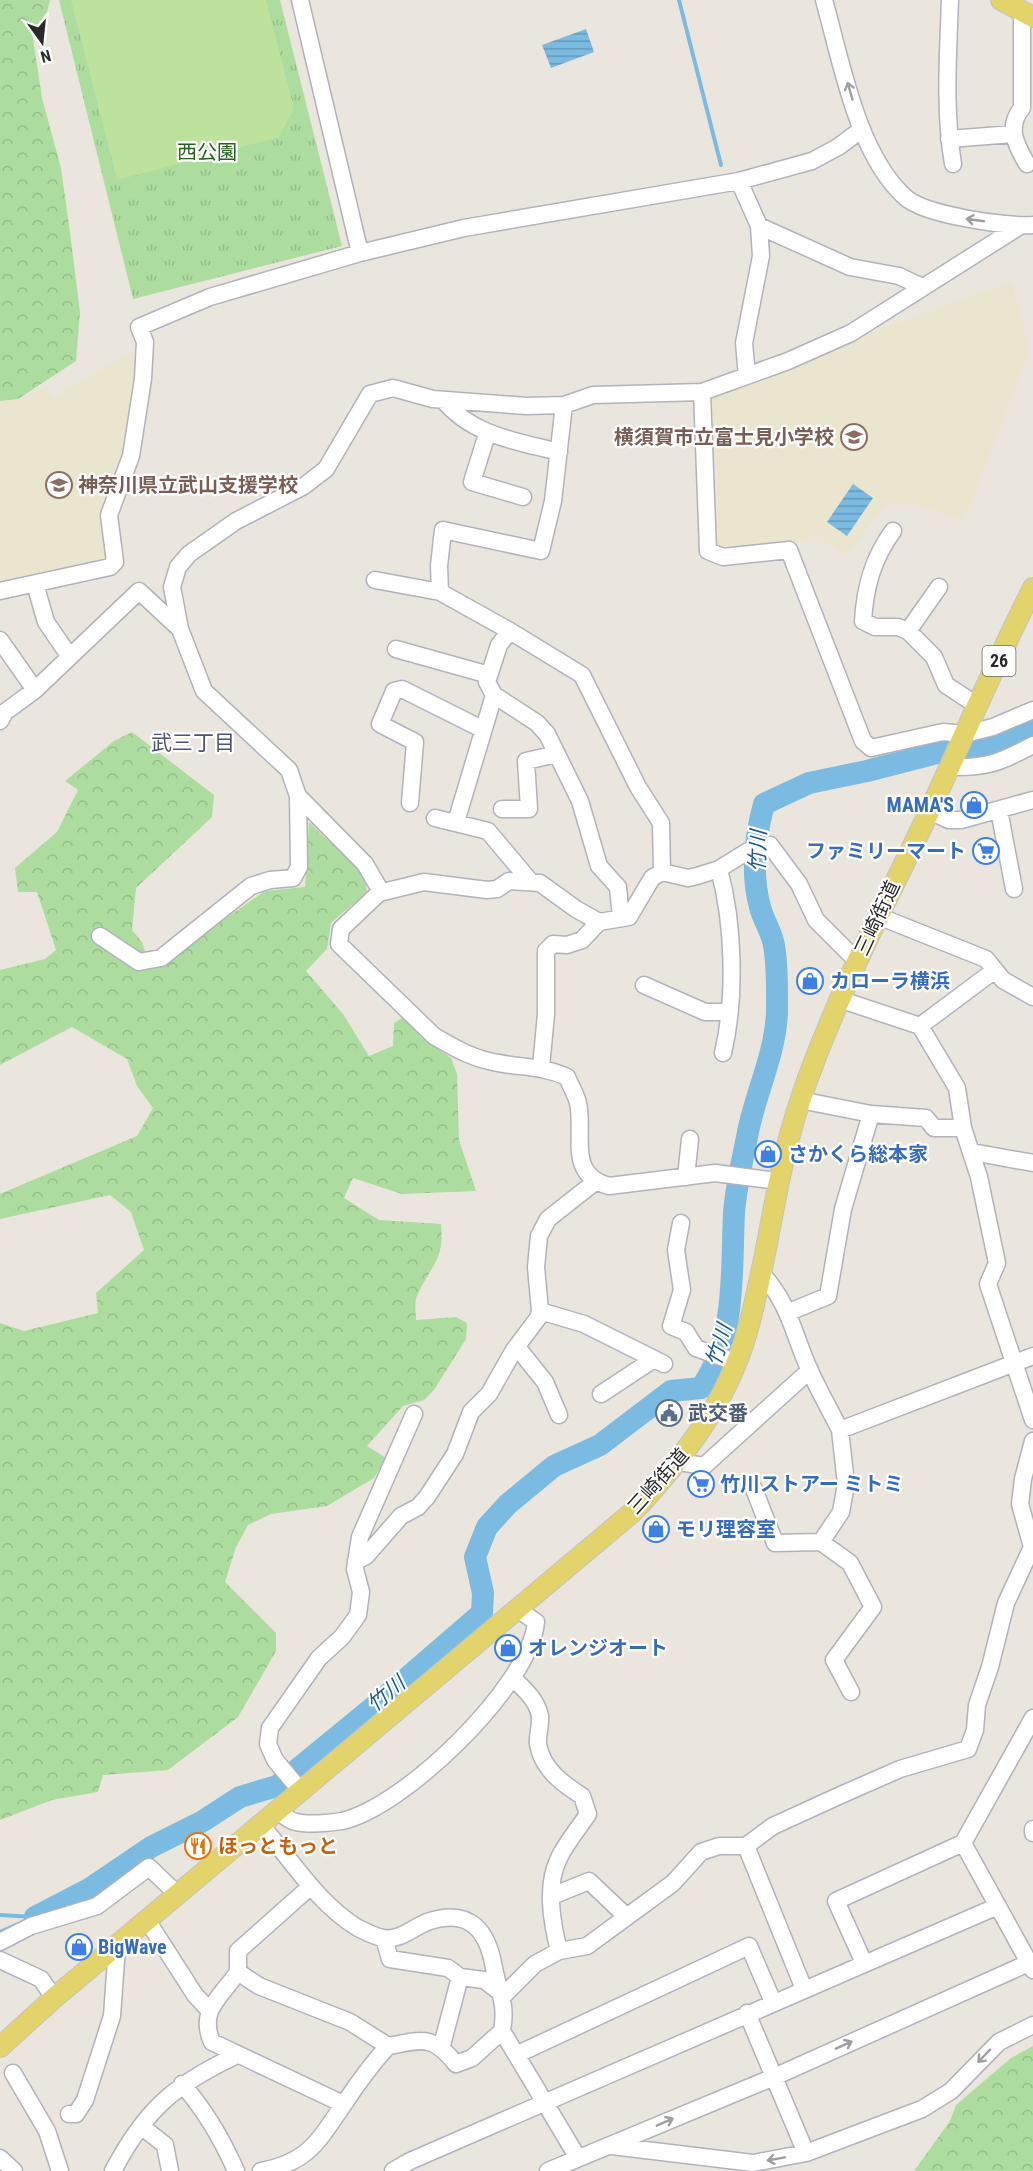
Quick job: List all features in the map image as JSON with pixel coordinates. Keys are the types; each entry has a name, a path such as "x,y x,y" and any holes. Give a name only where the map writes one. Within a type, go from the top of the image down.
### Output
{"main road":[{"path":"1001,0 1028,14"},
{"name":"三崎街道","path":"0,2047 54,1998 519,1610 634,1511 679,1462 704,1427 747,1333 778,1181 800,1100 839,999 978,706 1028,611 1033,588"}],"street":[{"path":"300,0 360,254"},
{"path":"824,0 861,130 883,169 906,199 950,216 1026,225"},
{"path":"950,0 949,139 953,164"},
{"path":"1027,164 1013,134 1013,118 1022,108 1028,14"},
{"path":"0,591 110,567 115,562 109,515 131,456 141,390 145,342 139,327 210,297 360,254 464,228 739,181 812,161 838,147 861,130"},
{"path":"949,139 1013,134"},
{"path":"739,181 759,226 761,256 744,343 747,376"},
{"path":"100,936 139,962 161,958 251,886 270,880 292,878 300,867 298,796 289,770 204,691 180,629 172,587 178,567 189,554 236,521 304,486 326,469 370,394 393,388 443,400 526,406 564,405 593,395 702,392 851,333 1026,225"},
{"path":"759,226 850,267 899,276 922,288"},
{"path":"702,392 708,551 723,557 789,550 863,741 871,748 943,732 965,734 993,727 1033,710"},
{"path":"443,400 465,421 487,434 559,452"},
{"path":"440,592 439,566 443,530 541,551 554,501 564,405"},
{"path":"487,434 472,482 523,497"},
{"path":"893,531 878,551 865,591 863,621 875,627 898,627 908,631 933,657 946,685 978,706"},
{"path":"375,580 440,592 582,675 638,787 661,823 662,872"},
{"path":"35,584 45,622 70,657"},
{"path":"908,631 939,587"},
{"path":"0,721 5,712 35,690 139,591 180,629"},
{"path":"510,631 499,645 487,682 494,695 537,723 547,734 580,801 599,866 618,887 621,918"},
{"path":"0,640 35,690"},
{"path":"396,649 489,675"},
{"path":"410,803 416,742 380,724 394,691 402,689 482,729"},
{"path":"456,822 494,695"},
{"path":"951,764 979,768 999,763 1033,746"},
{"path":"502,809 529,809 526,761 557,754"},
{"path":"298,796 365,864 379,888 379,893"},
{"path":"929,811 949,820 961,820 1033,800"},
{"path":"999,810 1014,889"},
{"path":"435,818 493,834 530,881"},
{"path":"541,1067 546,1014 546,951 553,944 567,945 582,940 599,922 629,917 652,878 662,872 688,878 719,869 748,851 770,845 799,884 816,920 857,961"},
{"path":"719,869 728,902 729,1012 723,1053"},
{"path":"599,922 576,909 540,883 509,881 497,889 487,890 424,882 379,893 341,929 339,944 434,1036 450,1046 489,1061 541,1067 567,1077 578,1103 580,1156 587,1174 595,1182 609,1186 715,1173 778,1181"},
{"path":"878,916 986,958 1002,980 1023,994 1033,997"},
{"path":"920,1026 995,970"},
{"path":"644,985 705,1012 729,1012"},
{"path":"839,999 920,1026 957,1088 963,1128 972,1152 997,1263 988,1284 1033,1420"},
{"path":"800,1100 871,1114 926,1118 934,1128 963,1128"},
{"path":"789,1312 828,1296 843,1209 871,1114"},
{"path":"686,1177 690,1139"},
{"path":"972,1152 1033,1162"},
{"path":"356,1561 366,1556 401,1516 418,1507 455,1454 471,1412 489,1394 517,1347 534,1326 540,1311 536,1267 539,1236 548,1219 595,1182"},
{"path":"681,1223 675,1250 682,1290 671,1326 686,1332 696,1348 735,1362"},
{"path":"760,1272 773,1285 789,1312 810,1370 840,1430 846,1484 841,1512 821,1542"},
{"path":"540,1311 584,1324 659,1362 601,1394"},
{"path":"517,1347 545,1383 559,1415"},
{"path":"840,1430 1033,1356"},
{"path":"679,1462 704,1466 810,1370"},
{"path":"301,1791 275,1760 268,1744 270,1728 319,1658 342,1637 358,1616 361,1592 355,1569 360,1537 414,1414"},
{"path":"502,1995 534,1964 559,1951 587,1946 673,1882 701,1852 719,1846 746,1846 773,1826 900,1769 968,1749 975,1730 977,1705 990,1667 1006,1603 1032,1547 1020,1504 1023,1479 1033,1441"},
{"path":"754,1489 775,1543 821,1542 850,1563 873,1607 834,1660 851,1692"},
{"path":"277,1811 296,1822 342,1821 374,1808 408,1784 474,1727 513,1678 534,1635 536,1622 519,1610"},
{"path":"513,1678 531,1697 540,1715 537,1742 541,1756 558,1781 582,1796 588,1815 559,1858 552,1880 552,1924 559,1951"},
{"path":"864,1963 836,1900 963,1843 1033,1718"},
{"path":"238,1972 259,1986 350,2022 388,2046 423,2040 442,2046 456,2064 472,2058 502,2031 506,2012 490,1945 479,1928 456,1917 429,1921 402,1936 384,1938 358,1928 310,1887 261,1825"},
{"path":"548,2171 612,2146 1032,1965 963,1843"},
{"path":"746,1846 804,1989"},
{"path":"0,1942 31,1926 97,1906 149,1867 178,1895"},
{"path":"552,1896 589,1881 627,1917"},
{"path":"310,1887 238,1951 238,1972 209,2010 206,2028 212,2042 235,2056 286,2076 343,2104"},
{"path":"393,2171 410,2160 545,2100 998,1906"},
{"path":"147,1920 195,1995 209,2010"},
{"path":"384,1938 390,1959 448,1968 460,1977 484,1980 502,1995"},
{"path":"518,2054 749,1946 773,2002"},
{"path":"69,2114 76,2114 85,2100 112,2016 117,1947"},
{"path":"0,1960 41,1979 54,1998"},
{"path":"442,2046 460,1977"},
{"path":"747,2013 806,2153"},
{"path":"612,2146 753,2163 806,2153 922,2109 951,2091 999,2042 1033,2025"},
{"path":"502,2031 579,2158"},
{"path":"261,2171 284,2167 314,2147 334,2121 343,2104 388,2046"},
{"path":"114,2171 152,2110 182,2084 235,2056"},
{"path":"13,2073 47,2132 60,2171"},
{"path":"182,2084 200,2104 217,2131 236,2171"},
{"path":"141,2126 165,2145 170,2171"},
{"path":"0,2158 14,2171"}],"shaded area":[{"name":"横須賀市立富士見小学校","path":"1012,282 1030,350 964,521 914,503 887,503 846,556 816,535 798,542 800,549 725,550 718,544 717,472 706,403 711,396 828,346 848,343 890,325"},
{"name":"神奈川県立武山支援学校","path":"135,350 141,354 110,557 103,565 0,583 0,403 21,399 47,387 53,397"}],"green space":[{"path":"0,0 50,0 47,12 32,32 42,98 61,168 80,312 76,361 18,399 0,401"},
{"name":"西公園","path":"59,0 280,0 342,246 133,299"},
{"path":"71,0 266,0 294,108 279,137 117,180"},
{"path":"132,732 214,795 212,817 136,888 132,930 142,942 146,955 160,964 265,891 305,887 309,822 364,870 367,892 331,923 327,949 306,971 343,1014 369,1056 393,1046 394,1023 404,1017 422,1038 451,1058 457,1074 459,1140 476,1191 402,1194 353,1178 344,1198 379,1220 441,1224 439,1255 416,1298 416,1320 456,1317 467,1323 466,1339 434,1390 424,1400 403,1406 367,1446 386,1458 374,1478 327,1506 271,1514 248,1525 236,1547 225,1582 276,1633 276,1651 238,1717 168,1770 103,1775 98,1792 52,1800 0,1820 0,1323 24,1331 98,1313 96,1293 144,1250 131,1212 110,1195 0,1219 0,1194 137,1136 153,1108 137,1086 127,1059 72,1027 0,1065 0,970 45,959 56,950 37,892 18,892 15,868 57,832 78,790 65,781 114,741"},
{"path":"1033,2046 1033,2171 914,2171 950,2121 956,2105 1011,2058"}],"water":[{"path":"586,29 594,52 551,68 542,45"},
{"path":"853,484 873,498 847,536 827,522"}],"waterway":[{"path":"679,0 721,165"},
{"name":"竹川","path":"35,1917 89,1889 151,1847 203,1821 240,1797 277,1786 482,1613 483,1593 475,1557 487,1527 508,1504 554,1466 600,1445 671,1391 701,1388 713,1368 726,1326 732,1281 734,1213 738,1182 751,1117 776,1029 775,949 760,907 755,869 756,842 764,804 809,783 933,754 992,744 1033,728"},
{"name":"竹川","path":"0,1915 35,1917"},
{"path":"0,1932 16,1925"}],"place":[{"name":"横須賀市立富士見小学校","path":"854,437"},
{"name":"神奈川県立武山支援学校","path":"59,485"},
{"name":"MAMA'S","path":"974,805"},
{"name":"ファミリーマート","path":"986,851"},
{"name":"カローラ横浜","path":"810,981"},
{"name":"さかくら総本家","path":"768,1154"},
{"name":"武交番","path":"669,1413"},
{"name":"竹川ストアー ミトミ","path":"701,1484"},
{"name":"モリ理容室","path":"656,1529"},
{"name":"オレンジオート","path":"508,1648"},
{"name":"ほっともっと","path":"198,1846"},
{"name":"BigWave","path":"79,1947"}],"district":[{"name":"武三丁目","path":"193,743"}]}
